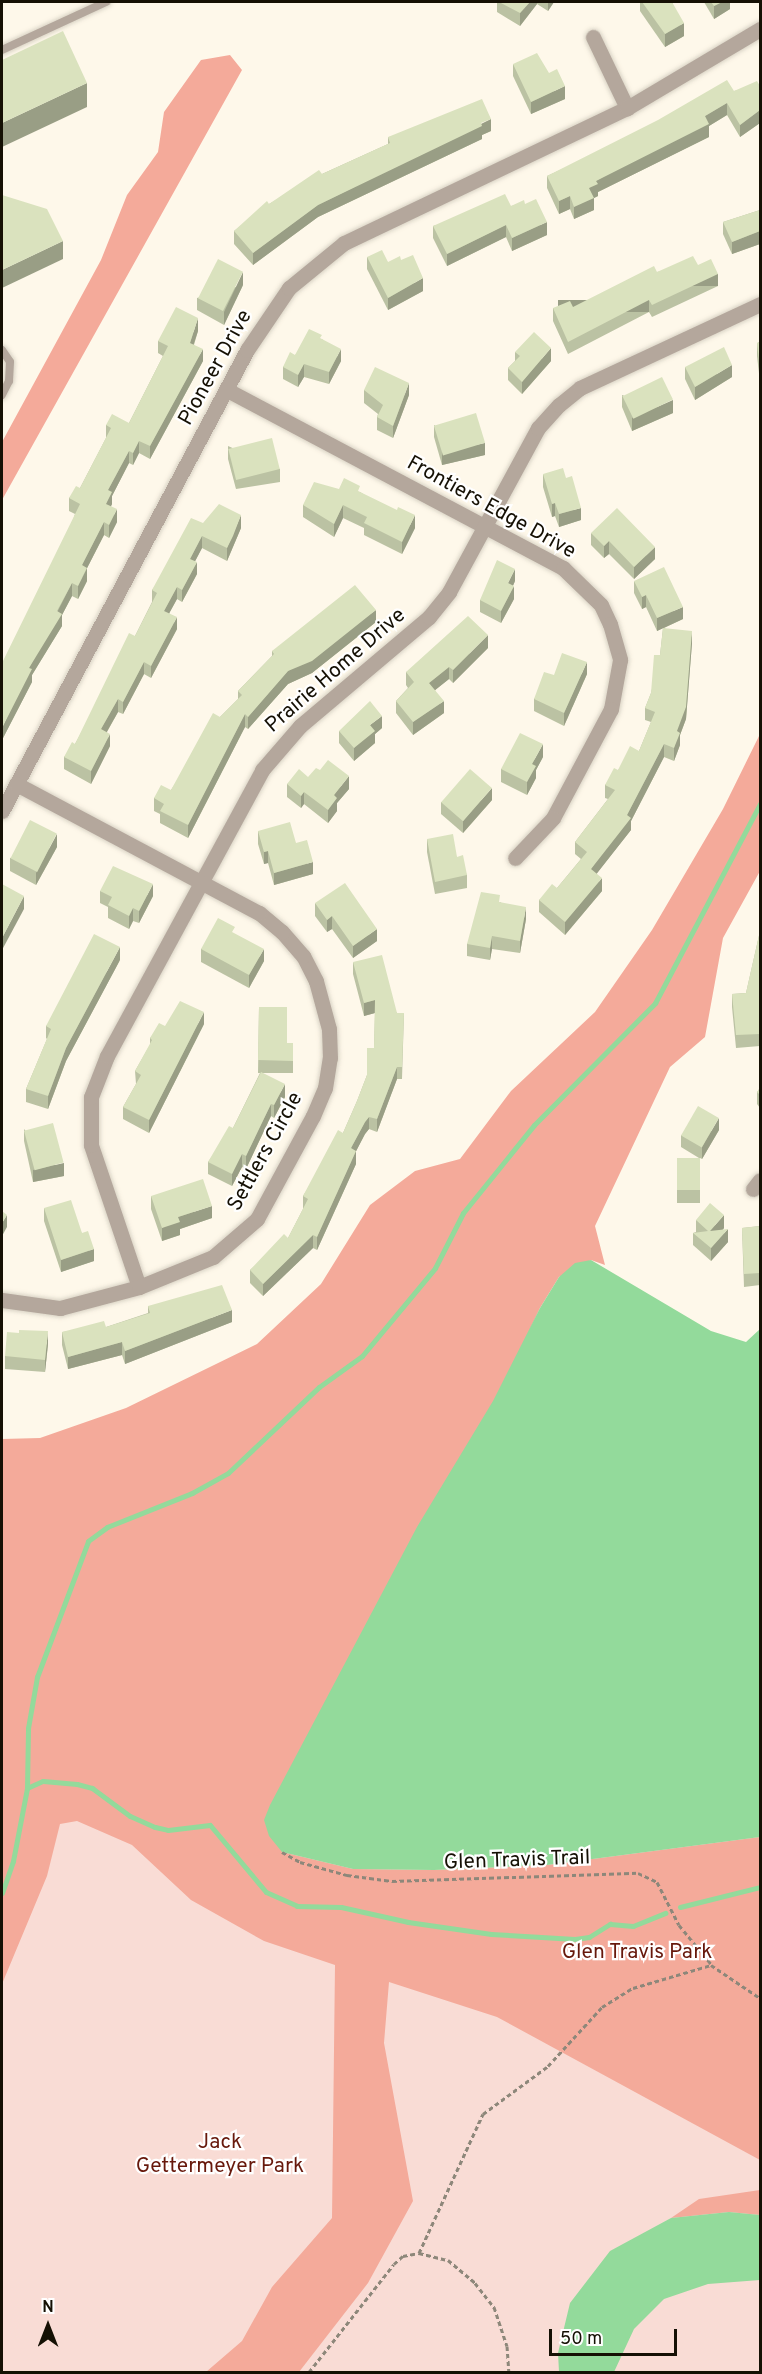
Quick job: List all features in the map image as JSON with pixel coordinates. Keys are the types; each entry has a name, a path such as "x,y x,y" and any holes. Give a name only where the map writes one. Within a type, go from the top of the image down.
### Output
{"street":[{"name":"Pioneer Drive","path":"2,811 227,390 275,305 317,262 373,228 627,108 760,29"},
{"path":"592,38 627,108"},
{"name":"Prairie Home Drive","path":"139,1287 91,1145 91,1097 107,1056 268,762 300,726 429,617 449,592 538,428 559,405 580,388 760,304"},
{"name":"Frontiers Edge Drive","path":"227,390 563,568 583,585 610,624 620,660 611,709 574,783 542,832 515,858"},
{"name":"Settlers Circle","path":"2,1300 60,1308 139,1287 213,1257 257,1219 313,1116 325,1088 330,1058 326,1008 303,956 259,913 16,784"}],"lane":[{"path":"2,50 106,2"},
{"path":"2,350 10,362 9,381 2,395"}],"path":[{"name":"Glen Travis Trail","path":"282,1852 300,1862 347,1875 392,1881 638,1873 657,1882 679,1925 711,1965 760,1998"},
{"path":"419,2253 483,2114 548,2067 602,2007 633,1988 711,1965"},
{"path":"309,2373 394,2264 403,2256 419,2253 447,2260 488,2299 507,2346 509,2373"}],"green space":[{"path":"230,55 242,70 2,500 2,442 101,260 127,195 158,152 164,112 201,60"},
{"name":"Glen Travis Park","path":"760,734 760,871 723,938 705,1037 670,1067 595,1226 605,1265 591,1260 559,1277 540,1308 282,1852 353,1869 434,1870 547,1865 760,1837 760,2160 497,2017 389,1982 384,2043 413,2201 368,2283 299,2372 206,2372 242,2341 272,2287 332,2218 335,1965 264,1941 191,1900 132,1845 77,1821 60,1824 47,1876 2,1984 2,1439 40,1438 126,1408 257,1344 321,1284 370,1205 415,1171 460,1159 511,1091 595,1012 652,930 723,809"},
{"name":"Jack Gettermeyer Park","path":"2,1447 760,1808 760,2372 2,2372"},
{"path":"760,2190 760,2215 729,2212 671,2218 699,2199"}],"shaded area":[{"path":"591,1260 711,1331 746,1342 760,1329 760,1837 547,1865 434,1870 353,1869 282,1852 269,1836 264,1820 270,1805 417,1527 493,1401 540,1308 559,1277 575,1263"},
{"path":"729,2212 760,2215 760,2280 708,2284 664,2299 634,2329 614,2372 559,2372 558,2353 570,2303 610,2251 671,2218"}],"building":[{"path":"499,2 530,2 520,13"},
{"path":"642,2 672,2 684,23 665,34"},
{"path":"63,31 87,83 2,123 2,60"},
{"path":"537,53 549,73 557,69 565,86 531,102 513,64"},
{"path":"727,80 734,91 757,81 760,86 760,110 740,125 727,103 705,116 709,124 596,181 598,184 589,188 594,198 574,207 570,196 559,201 547,176 658,120"},
{"path":"482,99 491,119 481,123 482,126 318,205 253,253 234,231 267,201 269,204 319,170 322,174 390,143 388,137"},
{"path":"505,194 511,206 524,200 525,204 536,199 547,222 512,238 506,225 447,254 433,226"},
{"path":"2,195 47,209 63,241 2,270"},
{"path":"760,210 760,231 732,242 723,222"},
{"path":"382,250 388,262 400,256 401,260 413,255 423,278 388,298 367,257"},
{"path":"693,256 698,265 711,259 718,274 652,305 649,300 568,342 553,308 570,301 573,307 654,266 657,272"},
{"path":"218,259 243,272 223,311 198,298"},
{"path":"176,307 198,318 190,343 203,349 150,446 139,441 133,453 129,451 108,490 112,492 106,504 117,509 109,525 104,522 82,565 87,568 78,586 72,583 57,611 62,614 29,668 32,669 2,728 2,663 80,504 69,498 76,486 80,488 111,428 106,425 112,414 129,423 168,346 158,341"},
{"path":"309,329 322,335 320,338 341,349 329,372 304,364 298,375 283,367 290,352 295,355"},
{"path":"534,332 551,348 522,382 508,368 520,356 515,352"},
{"path":"760,342 760,370 757,343"},
{"path":"724,347 732,365 695,387 685,367"},
{"path":"375,367 409,383 393,426 377,417 383,405 364,390"},
{"path":"662,377 673,399 633,419 622,396"},
{"path":"476,413 485,443 443,456 434,426"},
{"path":"272,438 280,469 236,480 228,449"},
{"path":"563,468 566,478 572,476 581,508 559,514 555,503 552,504 543,474"},
{"path":"344,478 360,486 358,491 397,510 398,507 415,515 402,542 364,523 367,517 343,505 334,524 303,505 314,482 339,489"},
{"path":"219,504 241,515 233,536 227,548 202,536 190,559 197,562 182,590 177,587 164,611 177,617 151,666 144,662 123,702 118,699 101,729 110,734 91,771 64,757 72,742 75,744 129,633 135,636 157,593 152,590 191,518 203,523"},
{"path":"617,508 655,547 634,567 609,541 604,546 591,533"},
{"path":"497,560 515,569 508,583 514,586 501,611 480,600"},
{"path":"664,567 683,607 657,618 646,595 642,597 634,581"},
{"path":"355,585 376,610 312,661 288,671 248,717 245,714 188,825 160,811 164,804 154,798 161,785 171,790 213,713 220,717 242,695 238,691 274,654 272,651"},
{"path":"468,616 488,635 453,670 449,667 429,683 444,701 413,722 396,701 414,682 406,672"},
{"path":"663,628 692,631 686,707 677,731 680,733 674,748 664,744 627,815 631,818 591,869 602,878 565,922 539,900 552,884 557,888 587,852 575,842 615,790 605,785 614,768 618,770 630,746 639,751 655,712 645,708 651,693 654,655 660,655"},
{"path":"562,653 587,662 564,713 534,699 544,672 554,675"},
{"path":"370,701 382,716 370,725 375,731 354,748 339,731"},
{"path":"520,733 543,744 532,764 536,766 527,782 501,769"},
{"path":"328,760 349,776 334,795 337,798 328,810 304,792 301,796 287,784 299,769 308,777 316,768 320,770"},
{"path":"470,769 492,788 463,821 441,802"},
{"path":"30,820 57,834 37,872 10,858"},
{"path":"290,822 296,843 307,840 313,862 274,873 268,851 264,852 258,831"},
{"path":"453,834 457,857 463,855 467,875 435,882 427,839"},
{"path":"113,866 153,884 139,911 133,908 129,916 108,905 112,897 100,891"},
{"path":"345,883 377,929 353,946 332,916 327,920 315,903"},
{"path":"2,884 24,896 2,938"},
{"path":"481,892 500,895 499,902 526,907 520,941 492,936 490,948 467,944"},
{"path":"218,918 235,927 232,932 264,949 249,975 201,949"},
{"path":"760,931 760,1034 736,1035 732,994 746,993"},
{"path":"94,934 120,947 66,1048 48,1096 26,1089 51,1029 46,1026"},
{"path":"382,955 397,1013 404,1013 402,1067 397,1067 377,1119 369,1117 351,1148 356,1151 317,1237 313,1235 263,1284 250,1270 284,1234 288,1238 308,1199 303,1196 338,1130 343,1133 367,1075 367,1048 374,1048 375,1000 364,1003 353,962"},
{"path":"180,1001 204,1012 149,1120 123,1107 141,1075 135,1071 152,1040 150,1038 159,1023 165,1026"},
{"path":"259,1007 287,1007 287,1043 293,1043 293,1061 258,1060"},
{"path":"261,1072 285,1084 274,1105 271,1104 246,1156 242,1154 232,1174 208,1162 229,1126 233,1128"},
{"path":"698,1106 719,1118 702,1147 681,1135"},
{"path":"53,1123 64,1163 35,1170 24,1131"},
{"path":"677,1158 700,1158 700,1190 677,1190"},
{"path":"203,1179 212,1206 178,1217 180,1222 162,1228 151,1196"},
{"path":"71,1200 82,1233 88,1231 94,1249 61,1260 44,1208"},
{"path":"710,1203 724,1215 710,1231 728,1229 711,1248 693,1233 708,1231 696,1220"},
{"path":"2,1211 7,1215 2,1223"},
{"path":"760,1226 760,1273 744,1274 742,1228"},
{"path":"222,1285 232,1310 125,1351 122,1342 68,1357 62,1332 104,1321 106,1327 150,1313 148,1306"},
{"path":"19,1330 48,1331 45,1360 5,1356 7,1332 19,1333"}],"waterway":[{"path":"2,1893 13,1861 27,1788 28,1728 37,1677 88,1541 107,1527 192,1493 228,1473 319,1387 362,1356 435,1268 463,1213 534,1125 655,1003 760,804"},
{"path":"27,1788 43,1781 77,1784 92,1788 130,1816 155,1827 168,1830 210,1825 266,1892 297,1906 341,1907 408,1922 491,1934 575,1939 589,1937 610,1924 633,1926 666,1913"},
{"path":"680,1907 760,1887"}]}
